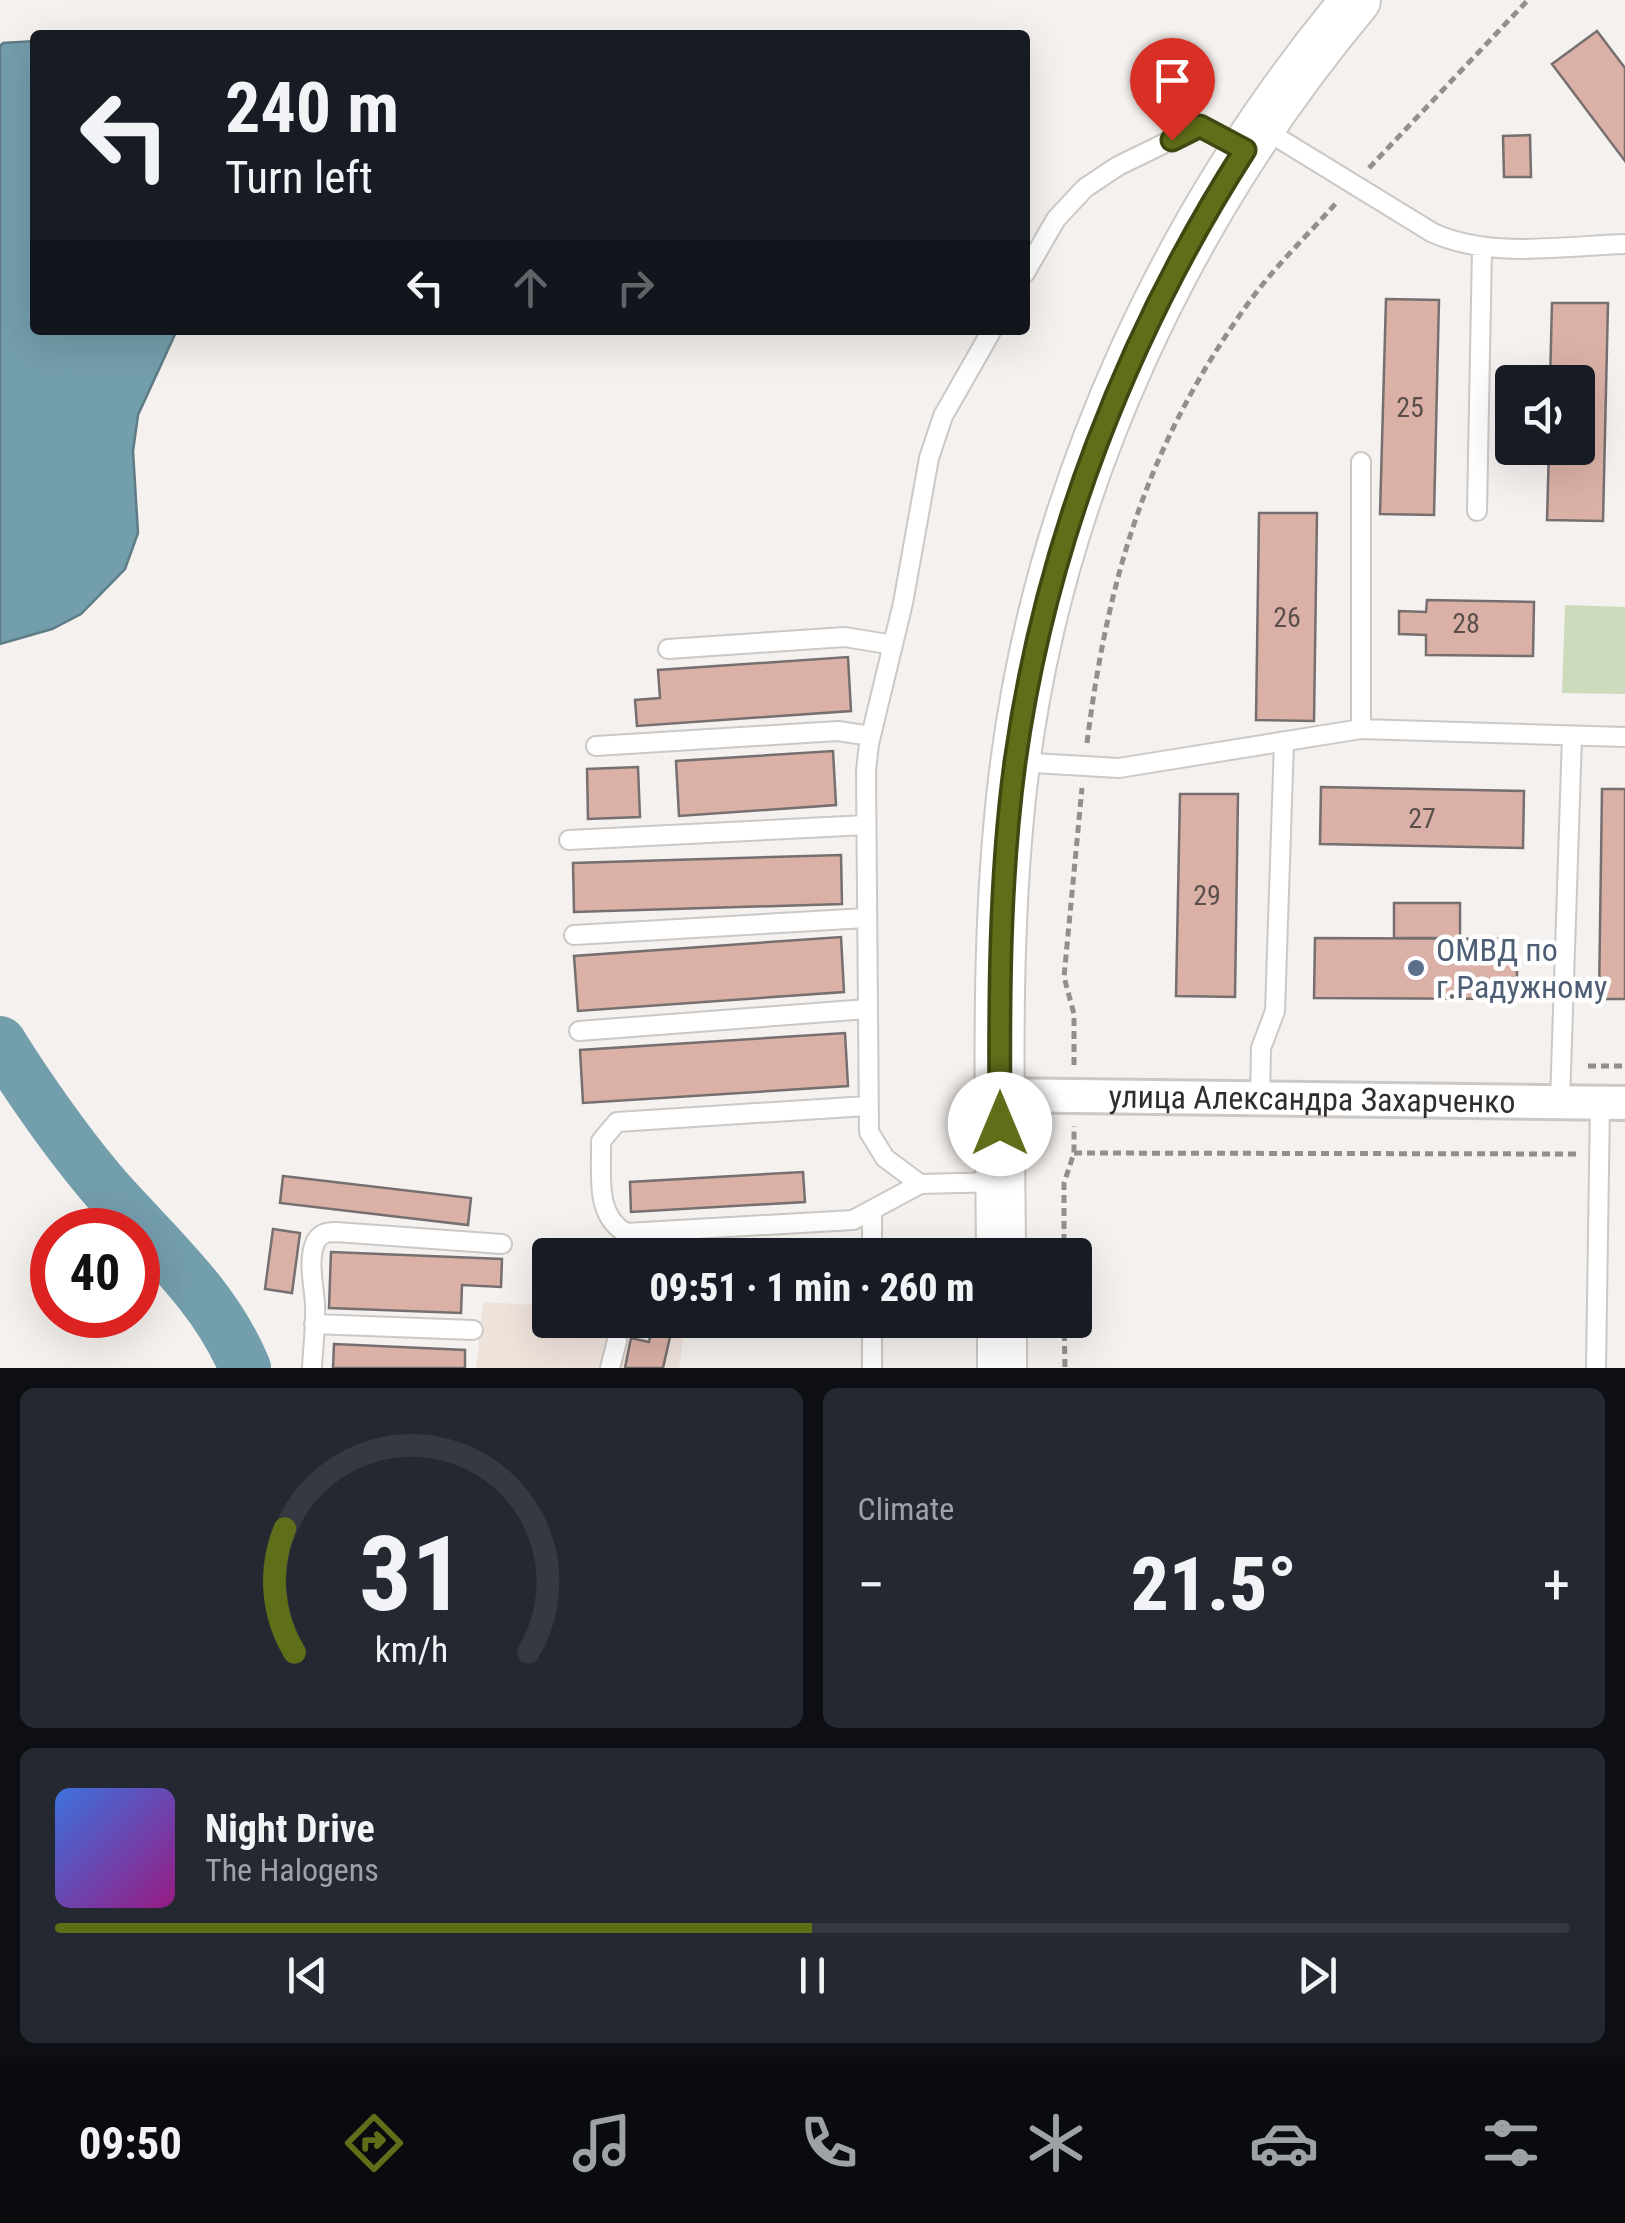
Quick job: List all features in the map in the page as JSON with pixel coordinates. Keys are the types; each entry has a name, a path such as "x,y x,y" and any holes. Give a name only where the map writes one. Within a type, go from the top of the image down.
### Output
{"street":[{"path":"1001,1238 1004,919 1015,762 1054,574 1108,415 1170,281 1252,138 1356,0"},
{"name":"улица Александра Захарченко","path":"1000,1095 1612,1103"},
{"path":"1002,1338 1002,1368"}],"lane":[{"path":"1030,264 1056,220 1101,175 1200,126 1252,138 1354,184 1433,234 1482,250 1625,244"},
{"path":"1478,511 1482,250"},
{"path":"920,1184 878,1151 868,1132 866,771 928,458 943,416 989,335"},
{"path":"1360,729 1362,462"},
{"path":"668,649 845,637 893,645"},
{"path":"1015,762 1084,768 1154,764 1360,729 1625,737"},
{"path":"596,746 838,731 871,736"},
{"path":"1560,1102 1572,736"},
{"path":"1260,1098 1261,1048 1275,1011 1284,742"},
{"path":"569,840 866,824"},
{"path":"574,936 866,918"},
{"path":"579,1031 866,1009"},
{"path":"1596,1368 1599,1154 1612,1103"},
{"path":"867,1106 617,1122 602,1141 603,1208 607,1218 626,1233 853,1220 920,1184 1000,1182"},
{"path":"872,1212 872,1238"},
{"path":"312,1368 314,1245 326,1232 502,1244"},
{"path":"314,1324 473,1330"},
{"path":"872,1338 872,1368"},
{"path":"610,1368 617,1341"}],"path":[{"path":"1074,1014 1064,977 1084,768 1107,613 1123,550 1162,447 1246,306 1354,184 1528,0"},
{"path":"1588,1066 1625,1066"},
{"path":"1064,1238 1064,1183 1074,1152 1599,1154"},
{"path":"1064,1338 1065,1368"}],"shaded area":[{"path":"483,1302 532,1305 532,1338 683,1338 679,1368 476,1368"}],"green space":[{"path":"1565,605 1625,607 1625,694 1562,693"}],"water":[{"path":"30,41 30,335 175,335 138,415 133,451 138,533 125,569 81,614 52,629 0,644 0,46"}],"building":[{"path":"1597,31 1625,68 1625,161 1552,64"},
{"path":"1530,135 1531,177 1504,177 1503,136"},
{"path":"1386,299 1439,300 1434,515 1380,514"},
{"path":"1552,303 1608,303 1603,521 1547,520 1549,465 1595,465 1595,365 1550,365"},
{"path":"1259,513 1317,513 1314,721 1256,720"},
{"path":"1427,600 1534,602 1533,656 1426,655 1426,635 1399,634 1399,611 1426,612"},
{"path":"848,657 851,711 637,726 635,700 660,698 658,670"},
{"path":"833,751 836,805 679,816 676,761"},
{"path":"638,767 640,817 588,819 587,769"},
{"path":"1321,787 1524,791 1523,848 1320,844"},
{"path":"1602,789 1625,789 1625,999 1599,999"},
{"path":"1180,794 1238,794 1235,997 1176,996"},
{"path":"841,855 842,904 574,912 573,863"},
{"path":"1394,903 1460,903 1460,938 1394,938"},
{"path":"841,937 844,992 578,1011 574,956"},
{"name":"ОМВД по г.Радужному","path":"1315,938 1517,939 1517,999 1314,998"},
{"path":"845,1033 848,1086 583,1103 580,1050"},
{"path":"803,1172 805,1202 631,1212 630,1182"},
{"path":"283,1176 471,1198 468,1225 280,1203"},
{"path":"273,1229 300,1233 292,1293 265,1289"},
{"path":"331,1252 502,1259 501,1287 462,1285 461,1313 329,1308"},
{"path":"631,1338 649,1342 650,1338 670,1338 663,1368 625,1368"},
{"path":"334,1344 465,1350 465,1368 333,1368"}],"waterway":[{"path":"0,1042 81,1158 202,1296 233,1342 245,1368"}],"place":[{"name":"ОМВД по г.Радужному","path":"1416,968"}],"route":[{"path":"1000,1124 1000,1014 1009,812 1022,715 1054,574 1108,415 1136,351 1184,254 1245,150 1200,126 1172,140"}]}
